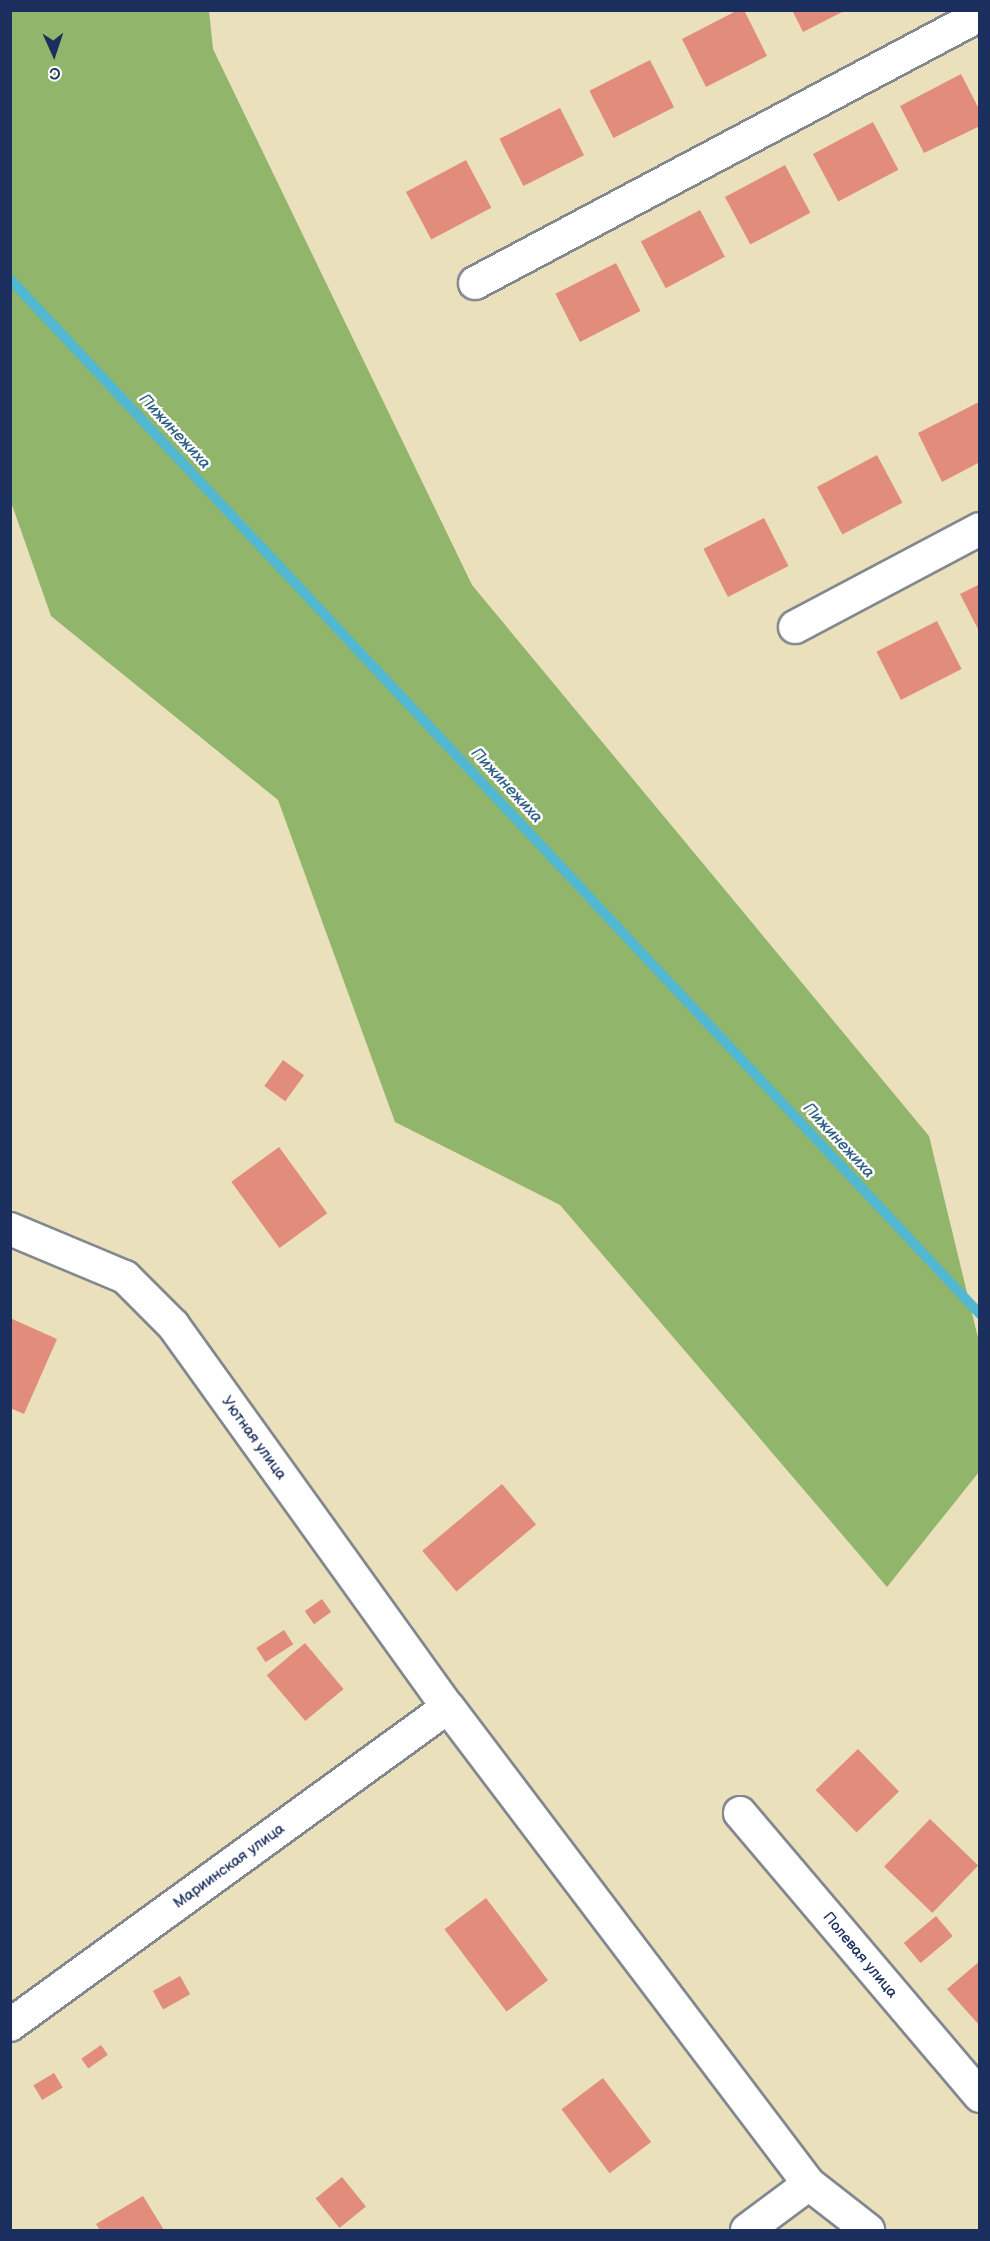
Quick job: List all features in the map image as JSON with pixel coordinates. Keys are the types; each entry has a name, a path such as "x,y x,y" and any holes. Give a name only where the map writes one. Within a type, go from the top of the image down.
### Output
{"street":[{"path":"475,283 980,15"},
{"path":"795,627 980,529"},
{"name":"Уютная улица","path":"10,1229 125,1276 173,1325 448,1707 809,2184 868,2230"},
{"name":"Мариинская улица","path":"10,2025 448,1707"},
{"name":"Полевая улица","path":"740,1813 980,2096"},
{"path":"747,2230 809,2184"}],"green space":[{"path":"10,11 209,11 213,49 472,585 929,1136 979,1342 979,1472 887,1587 560,1205 395,1122 278,800 51,616 11,502"}],"building":[{"path":"738,10 744,10 767,56 706,87 682,39"},
{"path":"792,10 846,10 803,32"},
{"path":"650,60 674,107 613,138 589,91"},
{"path":"961,74 980,111 980,126 924,153 900,106"},
{"path":"560,108 584,155 523,186 499,139"},
{"path":"873,122 898,170 838,202 813,154"},
{"path":"466,160 491,208 431,240 406,192"},
{"path":"785,165 810,213 750,245 725,197"},
{"path":"700,210 725,257 666,288 641,241"},
{"path":"616,263 641,311 580,342 555,294"},
{"path":"979,402 980,462 942,482 918,433"},
{"path":"877,455 902,503 842,535 817,487"},
{"path":"764,518 789,566 728,597 703,549"},
{"path":"980,584 980,633 960,594"},
{"path":"937,621 962,669 901,700 876,652"},
{"path":"283,1060 304,1075 285,1101 264,1086"},
{"path":"279,1147 327,1213 279,1248 231,1182"},
{"path":"10,1318 57,1339 24,1414 10,1408"},
{"path":"502,1484 536,1525 456,1591 422,1551"},
{"path":"322,1599 331,1612 314,1624 305,1611"},
{"path":"284,1630 293,1644 266,1662 256,1648"},
{"path":"305,1643 344,1689 305,1721 267,1675"},
{"path":"858,1749 899,1791 857,1832 816,1790"},
{"path":"930,1819 978,1866 932,1913 884,1866"},
{"path":"486,1898 548,1980 506,2012 444,1929"},
{"path":"936,1916 953,1936 921,1963 904,1943"},
{"path":"980,1961 980,2026 947,1989"},
{"path":"180,1976 190,1994 163,2009 153,1991"},
{"path":"101,2045 108,2055 88,2069 81,2059"},
{"path":"54,2073 63,2088 42,2100 33,2085"},
{"path":"603,2078 651,2142 610,2173 561,2109"},
{"path":"342,2177 366,2207 339,2228 316,2198"},
{"path":"143,2196 164,2230 100,2230 96,2224"}],"waterway":[{"name":"Пижинежиха","path":"10,279 980,1314"}]}
